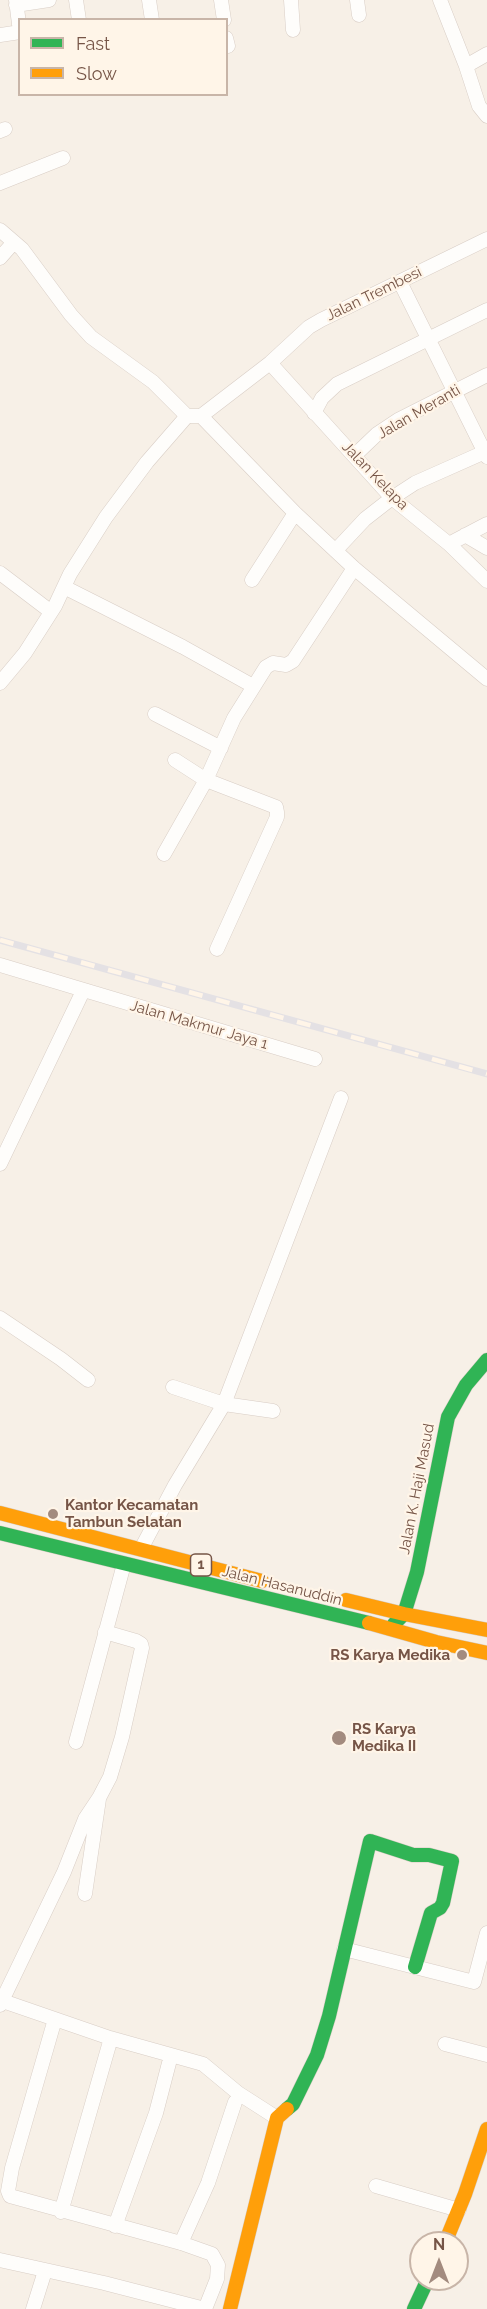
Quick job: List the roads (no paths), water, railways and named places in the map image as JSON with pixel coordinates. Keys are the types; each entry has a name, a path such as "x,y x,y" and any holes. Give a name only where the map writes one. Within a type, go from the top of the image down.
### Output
{"main road":[{"name":"Jalan K. Haji Masud","path":"389,1628 404,1614 417,1572 448,1417 466,1385 487,1360"},
{"name":"Jalan Hasanuddin","path":"0,1513 271,1582"},
{"name":"Jalan Hasanuddin","path":"0,1533 487,1653"},
{"name":"Jalan Hasanuddin","path":"337,1598 487,1630"},
{"path":"230,2309 277,2118 293,2104 316,2055 329,2016 370,1841 413,1855 429,1855 452,1861 442,1903 440,1908 431,1913 416,1967"},
{"path":"450,2231 487,2129"},
{"path":"414,2309 422,2291"}],"street":[{"path":"18,18 16,2 49,0"},
{"path":"76,0 79,18"},
{"path":"149,0 152,18"},
{"path":"221,0 224,18"},
{"path":"291,0 293,30"},
{"path":"357,0 359,15"},
{"path":"442,1 480,105 487,116"},
{"path":"0,35 18,32"},
{"path":"466,66 487,54"},
{"path":"0,183 63,158"},
{"path":"0,230 22,249 70,315 92,337 194,416 354,568 487,679"},
{"name":"Jalan Trembesi","path":"0,683 25,652 85,548 106,517 147,462 194,416 270,363 309,327 487,239"},
{"path":"0,258 14,242"},
{"path":"336,550 365,519 415,483 486,453 400,282"},
{"path":"314,413 322,398 337,384 487,310"},
{"name":"Jalan Kelapa","path":"270,363 392,498 449,544 487,581"},
{"name":"Jalan Meranti","path":"355,455 377,434 487,375"},
{"path":"252,580 295,513"},
{"path":"449,544 487,524"},
{"path":"465,535 487,548"},
{"path":"164,854 206,780 234,718 253,686 266,667 273,663 286,665 293,662 354,568"},
{"path":"0,573 50,611"},
{"path":"64,587 183,647 253,686"},
{"path":"155,714 222,748"},
{"path":"175,760 206,780 276,807 277,817 217,949"},
{"name":"Jalan Makmur Jaya 1","path":"0,965 315,1059"},
{"path":"0,1164 83,991"},
{"path":"141,1549 175,1485 224,1404 341,1098"},
{"path":"0,1318 88,1380"},
{"path":"173,1387 224,1404 273,1411"},
{"path":"76,1742 124,1564"},
{"path":"105,1632 136,1641 141,1644 142,1648 122,1737 110,1777 85,1819 64,1872 1,2002 110,2038 203,2064 238,2093 277,2118"},
{"path":"85,1894 99,1798"},
{"path":"344,1949 474,1982 486,1938"},
{"path":"0,2260 104,2283 205,2309 217,2279 217,2261 212,2254 181,2243 61,2212 10,2196 8,2191 12,2168 53,2026"},
{"path":"445,2044 487,2055"},
{"path":"61,2212 109,2045"},
{"path":"115,2226 156,2113 169,2063"},
{"path":"181,2243 208,2183 235,2102"},
{"path":"376,2186 459,2210"},
{"path":"33,2309 45,2271"}],"railway":[{"path":"0,940 487,1074"}],"place":[{"name":"Kantor Kecamatan Tambun Selatan","path":"53,1514"},
{"name":"RS Karya Medika","path":"462,1655"},
{"name":"RS Karya Medika II","path":"339,1738"}]}
